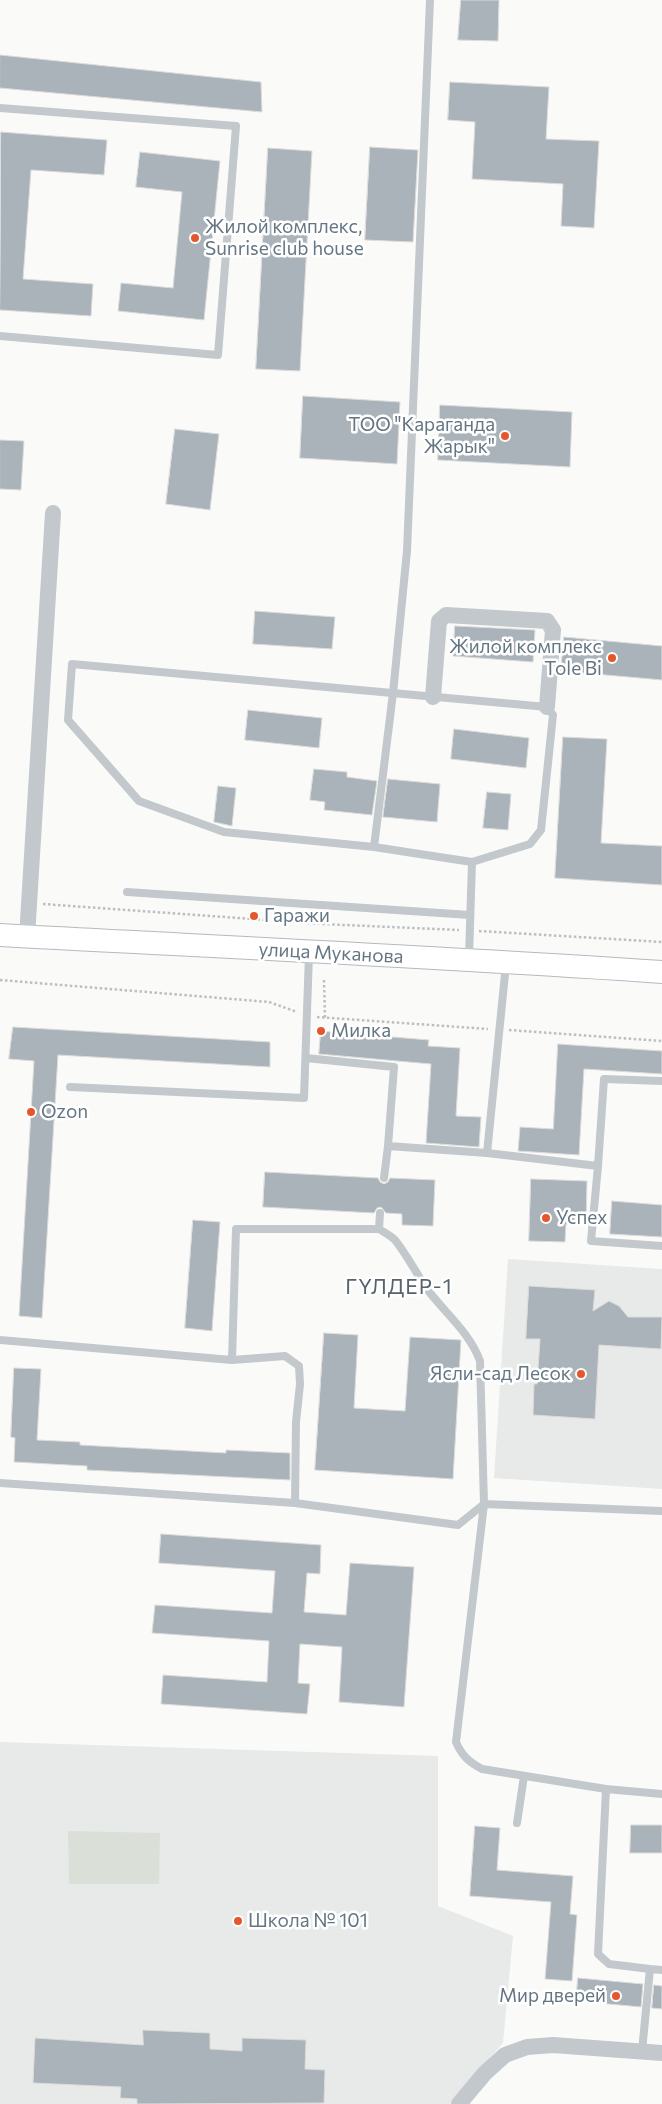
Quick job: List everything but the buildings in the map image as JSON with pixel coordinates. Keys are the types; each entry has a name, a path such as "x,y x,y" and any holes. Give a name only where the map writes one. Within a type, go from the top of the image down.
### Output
{"main road":[{"name":"улица Муканова","path":"0,936 506,962 662,972"}],"street":[{"path":"27,937 53,513"},
{"path":"433,697 439,621 446,614 547,621 552,630 547,707"},
{"path":"459,2104 485,2073 505,2055 527,2047 553,2045 662,2053"}],"lane":[{"path":"374,847 408,551 430,0"},
{"path":"0,108 236,126 218,355 0,336"},
{"path":"72,664 393,694 547,707 552,715 541,830 530,844 472,862 374,847 224,832 139,802 68,720 72,664"},
{"path":"469,960 472,862"},
{"path":"127,892 470,914"},
{"path":"70,1087 304,1098 309,953"},
{"path":"487,1153 506,962"},
{"path":"306,1058 394,1067 384,1178"},
{"path":"662,1081 604,1079 591,1241 662,1246"},
{"path":"388,1146 487,1153 598,1166"},
{"path":"379,1230 380,1213"},
{"path":"232,1360 236,1229 379,1230 390,1235 440,1306 474,1345 480,1361 484,1504 456,1742 468,1761 482,1769 606,1790 662,1794"},
{"path":"0,1340 232,1360 285,1356 299,1366 300,1384 296,1422 295,1503"},
{"path":"0,1484 295,1503 458,1525 484,1504 662,1512"},
{"path":"517,1823 524,1776"},
{"path":"606,1790 598,1954 609,1964 662,1970"},
{"path":"642,2051 650,1970"}],"path":[{"path":"29,904 322,924 662,942"},
{"path":"0,980 269,1002 307,1016 325,1018 662,1041"},
{"path":"324,980 325,1018"}],"shaded area":[{"name":"Ясли-сад Лесок","path":"508,1259 662,1269 662,1489 494,1478"},
{"name":"Школа № 101","path":"0,1742 438,1756 438,1906 513,1936 503,2043 450,2104 0,2104"},
{"path":"68,1831 160,1833 159,1884 69,1884"}],"place":[{"name":"Жилой комплекс, Sunrise club house","path":"195,238"},
{"name":"ТОО \"Караганда Жарык\"","path":"505,436"},
{"name":"Жилой комплекс Tole Bi","path":"612,658"},
{"name":"Гаражи","path":"254,916"},
{"name":"Милка","path":"321,1031"},
{"name":"Ozon","path":"31,1112"},
{"name":"Успех","path":"546,1218"},
{"name":"Ясли-сад Лесок","path":"581,1374"},
{"name":"Школа № 101","path":"238,1921"},
{"name":"Мир дверей","path":"616,1996"}],"district":[{"name":"ГҮЛДЕР-1","path":"399,1287"}]}
